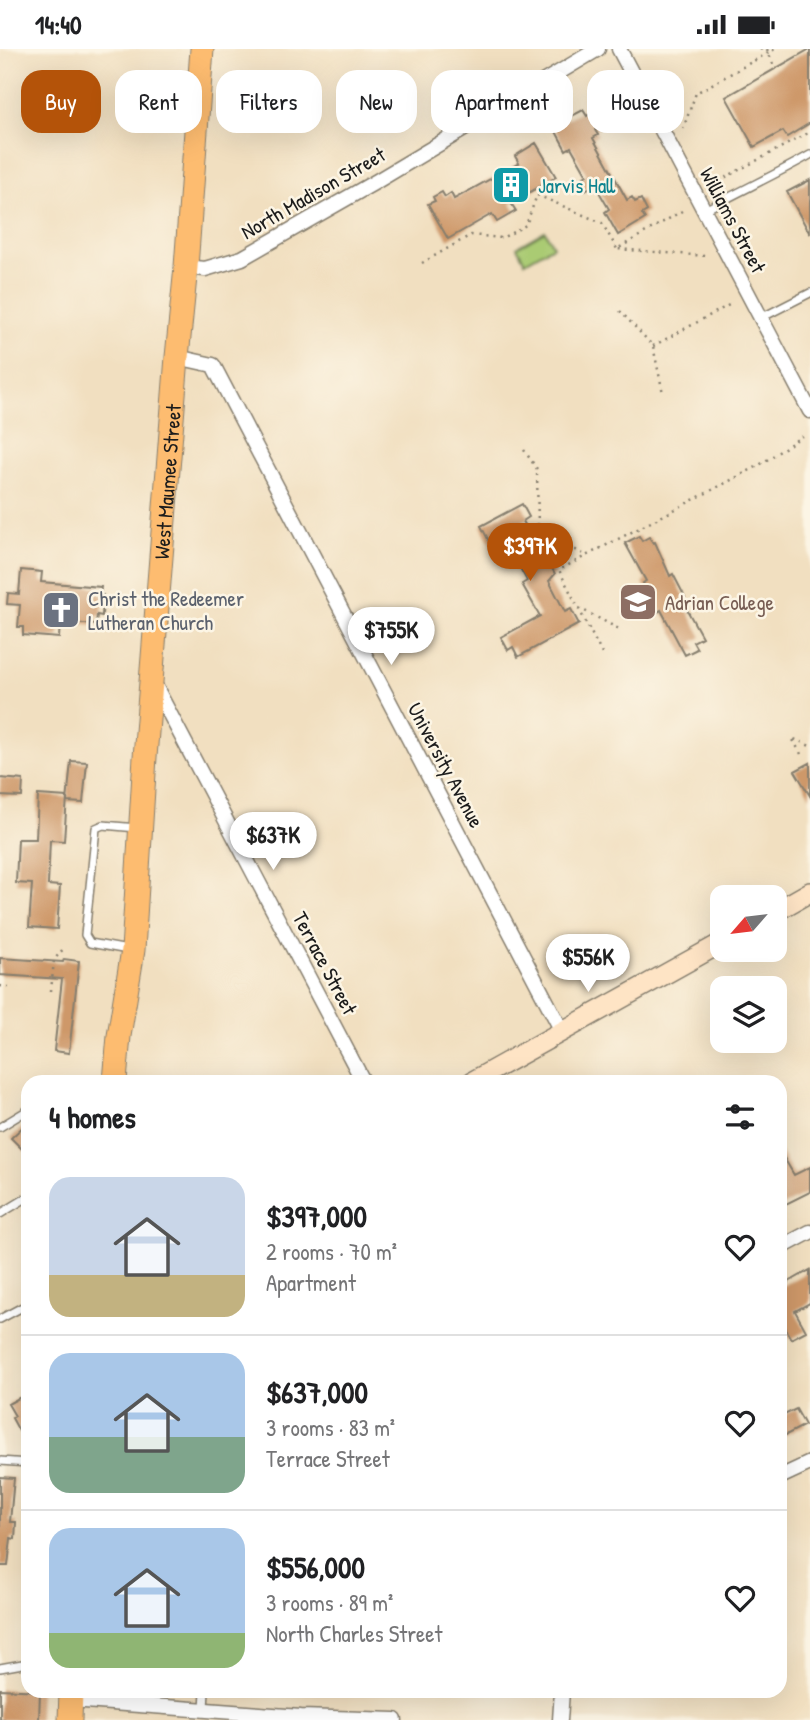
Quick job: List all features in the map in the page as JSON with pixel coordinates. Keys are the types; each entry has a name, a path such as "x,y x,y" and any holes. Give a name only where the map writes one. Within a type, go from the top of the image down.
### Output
{"main road":[{"name":"West Maumee Street","path":"116,1075 119,1036 134,950 151,679 202,49"}],"street":[{"name":"North Madison Street","path":"186,267 205,269 242,258 598,49"},
{"name":"Williams Street","path":"619,49 810,411"},
{"name":"University Avenue","path":"177,357 213,365 562,1031"},
{"name":"Terrace Street","path":"151,679 360,1075"},
{"path":"788,905 810,892"},
{"path":"484,1075 710,949"},
{"path":"787,1244 810,1232"},
{"path":"787,1474 810,1463"},
{"path":"560,1720 562,1698"},
{"path":"71,1704 204,1709 220,1715 394,1720"}],"lane":[{"path":"705,210 810,155"},
{"path":"761,318 810,293"},
{"path":"134,950 90,943 85,935 96,828 103,825 141,829"},
{"path":"0,1127 21,1114"},
{"path":"0,1214 21,1201"},
{"path":"0,1319 21,1308"},
{"path":"0,1461 21,1462"},
{"path":"0,1668 21,1664"},
{"path":"204,1709 205,1698"}],"path":[{"path":"760,49 767,51"},
{"path":"684,126 696,93 767,51 775,49"},
{"path":"767,51 775,69"},
{"path":"713,184 810,132"},
{"path":"422,263 471,235 502,238 526,225 537,195 602,223 617,249"},
{"path":"617,249 682,211"},
{"path":"617,249 706,256"},
{"path":"653,346 729,305"},
{"path":"620,311 653,346 663,393"},
{"path":"602,654 559,571 758,467 802,436"},
{"path":"524,450 537,469 538,530 587,556"},
{"path":"579,608 619,629"},
{"path":"801,754 792,739 810,746"},
{"path":"51,991 54,960 64,948"},
{"path":"0,986 10,987"}],"green space":[{"path":"545,231 553,246 525,262 517,247"}],"building":[{"path":"810,49 810,123 787,137 783,131 754,147 726,97"},
{"path":"583,110 587,116 587,133 598,135 593,138 627,200 632,197 635,202 641,199 647,211 642,214 645,219 618,235 605,212 609,209 595,185 585,190 579,180 587,175 571,147 566,150 557,133 573,133 573,115"},
{"name":"Jarvis Hall","path":"536,143 556,177 511,203 516,211 497,222 492,214 448,239 428,204 435,201 433,197 442,192 445,197 451,193 454,199 519,163 515,156"},
{"path":"810,180 810,234 787,192"},
{"path":"522,504 529,517 523,521 546,564 549,562 555,574 549,581 565,612 571,609 579,624 518,657 513,647 508,650 501,637 540,616 522,584 527,581 505,540 492,547 481,526"},
{"path":"639,536 642,541 649,537 655,542 670,576 673,574 685,597 681,599 702,637 693,642 697,649 685,655 661,610 658,612 643,583 646,581 625,543"},
{"name":"Christ the Redeemer Lutheran Church","path":"21,570 42,572 41,582 101,587 102,616 97,615 96,625 60,622 59,638 23,635 23,627 18,627 20,605 7,604 8,593 19,594"},
{"path":"71,761 87,762 83,803 67,802"},
{"path":"810,763 810,796 795,771"},
{"path":"0,778 23,780 22,797 0,796"},
{"path":"38,795 67,797 64,841 50,840 48,885 60,886 57,929 29,927 32,884 16,883 18,839 36,839"},
{"path":"0,958 79,961 69,1053 54,1051 62,979 0,975"},
{"path":"21,1129 21,1148 11,1138"},
{"path":"787,1163 794,1175 810,1167 810,1192 787,1204"},
{"path":"810,1270 810,1303 795,1311 806,1331 791,1339 787,1332 787,1283"},
{"path":"21,1397 19,1431 12,1418 15,1416 8,1404"},
{"path":"796,1409 805,1425 787,1434 787,1414"},
{"path":"0,1477 14,1478 10,1522 16,1522 15,1539 11,1538 8,1566 0,1566"},
{"path":"0,1689 21,1690 21,1698 40,1698 39,1720 0,1720"}],"place":[{"name":"Jarvis Hall","path":"511,185"},
{"name":"Adrian College","path":"638,602"},
{"name":"Christ the Redeemer Lutheran Church","path":"61,610"}]}
